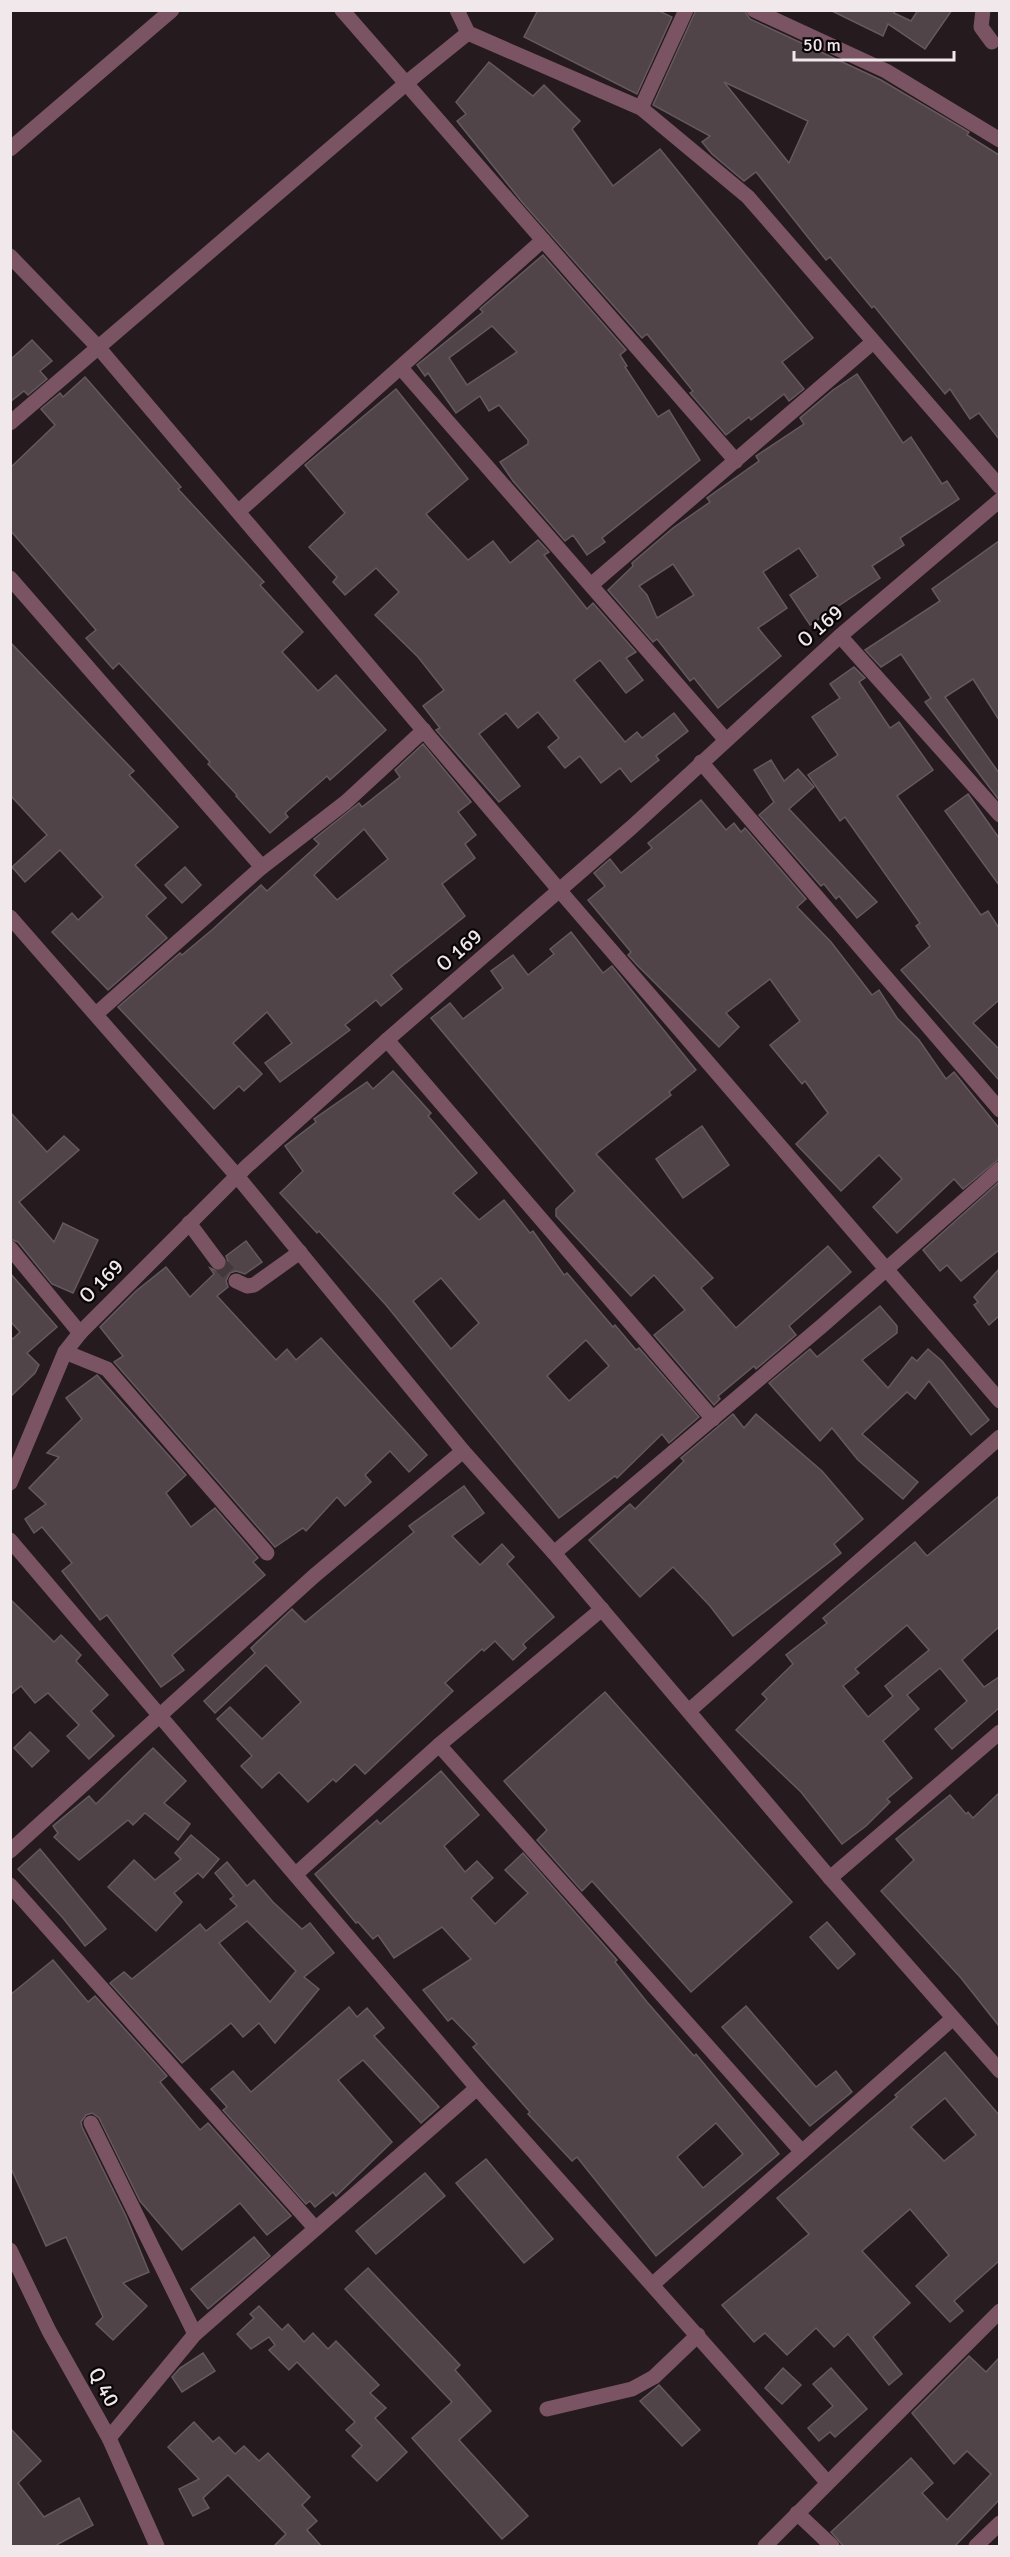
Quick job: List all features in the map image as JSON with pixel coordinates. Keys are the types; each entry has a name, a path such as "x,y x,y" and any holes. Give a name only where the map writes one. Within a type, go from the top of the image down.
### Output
{"street":[{"path":"10,149 172,10"},
{"path":"342,10 405,85 736,461"},
{"path":"457,10 468,33 640,108 748,197 999,487"},
{"path":"640,108 686,10"},
{"path":"754,10 886,71 999,140"},
{"path":"982,10 981,27 992,42"},
{"path":"10,423 468,33"},
{"path":"239,511 543,240"},
{"path":"10,256 98,347 560,891 999,1401"},
{"path":"591,585 873,342"},
{"path":"401,368 725,740"},
{"name":"O 169","path":"12,1475 65,1352 80,1333 189,1223 237,1176 387,1040 560,891 840,636 999,500"},
{"path":"10,578 262,867"},
{"path":"840,636 999,815"},
{"path":"96,1014 262,867 346,802 424,730"},
{"path":"701,762 999,1110"},
{"path":"10,917 237,1176 463,1451 554,1552 830,1878 999,2071"},
{"path":"387,1040 713,1419"},
{"path":"554,1552 713,1419 999,1169"},
{"path":"189,1223 218,1262"},
{"path":"10,1248 80,1333"},
{"path":"236,1281 247,1286 254,1285 300,1252"},
{"path":"65,1352 107,1369 267,1553"},
{"path":"690,1710 999,1437"},
{"path":"10,1851 314,1576 463,1451"},
{"path":"10,1540 477,2088 827,2482"},
{"path":"296,1874 439,1745 602,1609"},
{"path":"830,1878 996,1741"},
{"path":"439,1745 802,2152"},
{"path":"10,1885 315,2228"},
{"path":"653,2284 952,2019"},
{"path":"109,2438 195,2334 477,2088"},
{"path":"91,2123 195,2334"},
{"name":"Q 40","path":"10,2250 48,2331 109,2438 157,2547"},
{"path":"765,2547 797,2512 999,2311"},
{"path":"547,2409 633,2389 654,2378 698,2335"},
{"path":"797,2512 832,2547"},
{"path":"976,2547 999,2523"}],"building":[{"path":"538,10 657,10 672,17 637,94 524,37"},
{"path":"696,10 744,10 750,19 881,80 969,132 967,135 999,155 999,439 979,413 970,419 950,389 945,394 874,306 872,308 830,257 826,260 756,172 744,181 712,154 702,142 710,136 653,105","holes":["724,82 808,121 789,163"]},
{"path":"830,10 895,10 894,13 911,21 918,10 952,10 925,49 888,24 883,36"},
{"path":"489,62 533,96 544,85 580,121 572,129 613,186 660,149 813,338 782,362 804,389 789,401 784,394 751,420 749,417 726,435 690,393 693,391 647,334 642,338 522,202 457,121 466,114 456,102"},
{"path":"543,255 626,350 620,355 627,366 625,367 658,417 669,410 700,460 602,538 605,542 587,555 573,535 565,541 513,481 500,462 528,444 528,440 499,405 489,411 480,396 456,413 428,373 425,376 417,365 483,312 480,309","holes":["492,326 517,352 467,385 449,358"]},
{"path":"32,340 52,361 40,371 47,379 28,395 24,391 10,402 10,360"},
{"path":"857,374 903,443 911,437 942,484 947,481 959,499 900,538 904,545 872,566 880,578 810,625 790,595 818,576 799,548 763,572 787,608 758,628 781,656 718,708 694,678 690,681 657,639 653,642 608,590 633,566 632,563 673,528 710,502 707,498 759,461 756,456 804,424 800,418 833,390","holes":["673,564 694,595 657,618 647,595 639,586"]},
{"path":"85,377 181,487 178,489 264,582 260,585 303,632 282,652 318,691 336,675 386,730 330,780 327,776 285,813 288,817 270,833 208,764 210,762 119,663 113,669 86,638 96,630 10,530 10,468 55,425 41,409 60,393 63,397"},
{"path":"396,389 468,479 426,514 468,560 493,541 510,563 538,540 549,552 544,555 587,609 593,603 636,652 626,658 643,680 626,693 600,660 574,680 625,742 637,732 642,738 674,713 688,731 656,756 659,760 631,782 620,768 601,783 580,756 565,768 548,747 559,738 538,712 518,728 506,713 479,734 520,786 499,802 436,730 440,728 423,706 444,690 418,657 375,615 399,592 376,568 345,595 333,582 337,577 309,547 345,513 305,465"},
{"path":"999,541 999,720 973,679 945,697 999,773 999,800 925,702 931,698 901,654 881,667 865,650 940,601 932,589"},
{"path":"10,642 134,771 129,775 178,827 135,865 166,898 146,916 167,938 108,990 52,932 72,913 78,920 103,897 60,850 25,882 12,867 47,835 10,795"},
{"path":"854,667 865,678 859,682 890,728 899,722 933,770 897,796 981,915 988,911 999,928 999,1000 973,1023 999,1049 999,1080 901,970 930,946 916,926 920,923 845,817 840,821 808,775 838,755 812,717 840,698 830,684"},
{"path":"423,744 471,802 458,812 476,835 465,844 475,858 442,884 465,916 391,975 402,989 381,1006 376,1000 345,1025 350,1030 280,1082 265,1063 292,1043 267,1012 233,1043 262,1074 244,1091 239,1086 214,1109 118,1007 180,953 182,955 213,929 261,885 267,891 319,844 314,839 359,803 362,807 400,777 395,770","holes":["364,829 388,859 337,900 314,875"]},
{"path":"771,760 784,781 798,769 814,787 789,809 877,902 857,918 839,896 836,899 824,884 821,886 759,815 774,802 754,770"},
{"path":"968,794 999,838 999,885 945,811"},
{"path":"701,800 726,830 734,823 741,832 745,828 806,899 797,907 831,942 872,995 879,990 897,1018 919,1040 946,1079 954,1072 999,1128 999,1159 963,1189 954,1179 897,1233 873,1207 902,1179 879,1155 841,1191 796,1144 828,1113 805,1081 802,1084 770,1045 800,1021 770,979 726,1013 739,1027 719,1047 628,955 631,952 588,900 605,886 594,873 610,859 621,873 652,848 648,843"},
{"path":"185,867 201,885 182,903 165,885"},
{"path":"571,932 603,973 612,966 696,1070 669,1092 671,1095 596,1154 713,1278 701,1288 736,1328 828,1246 851,1272 789,1326 796,1335 756,1369 754,1366 718,1396 720,1399 714,1405 654,1335 685,1310 654,1275 631,1296 556,1216 556,1209 575,1191 431,1018 450,1003 463,1019 503,988 491,971 513,955 528,975 554,954 550,949"},
{"path":"393,1071 431,1113 428,1116 477,1173 453,1193 479,1220 504,1200 530,1233 533,1231 564,1275 567,1273 636,1350 639,1348 699,1417 669,1443 662,1434 617,1478 615,1476 559,1518 386,1305 319,1231 317,1233 280,1193 303,1171 285,1146 316,1122 314,1119 367,1082 373,1089","holes":["441,1278 479,1323 451,1349 413,1301","586,1340 609,1366 569,1401 547,1376"]},
{"path":"10,1112 47,1152 64,1136 79,1150 19,1202 54,1242 63,1223 98,1240 73,1293 52,1284 18,1242 10,1239"},
{"path":"702,1126 729,1165 683,1198 656,1159"},
{"path":"999,1182 999,1250 961,1281 947,1265 940,1271 923,1250"},
{"path":"246,1241 262,1262 245,1274 236,1271 230,1273 226,1281 228,1287 217,1296 276,1360 287,1349 296,1360 321,1338 427,1455 409,1472 390,1451 365,1475 371,1482 345,1506 337,1497 306,1531 303,1528 275,1547 114,1362 123,1356 100,1327 136,1291 166,1267 190,1297 214,1274 210,1268 219,1272 224,1269 228,1261 226,1256"},
{"path":"999,1269 999,1316 989,1325 974,1305 978,1302 974,1297"},
{"path":"10,1273 57,1327 27,1353 39,1365 35,1373 10,1397 10,1336 13,1339 20,1332 10,1321"},
{"path":"880,1306 897,1326 897,1333 862,1360 888,1388 912,1357 917,1361 928,1349 942,1361 989,1420 971,1435 929,1381 915,1399 907,1392 862,1434 918,1482 903,1499 858,1460 832,1428 820,1441 769,1383 810,1349 817,1357"},
{"path":"97,1375 186,1475 166,1493 191,1527 215,1508 258,1558 253,1562 265,1575 172,1655 184,1670 161,1687 107,1615 100,1620 62,1571 72,1563 42,1527 34,1533 25,1519 46,1504 29,1488 59,1457 47,1453 82,1419 66,1398"},
{"path":"733,1414 744,1428 756,1414 822,1471 863,1519 834,1544 841,1553 733,1636 710,1606 673,1567 640,1597 589,1540 630,1504 635,1509 684,1461 681,1458"},
{"path":"464,1486 484,1513 452,1536 480,1565 502,1544 514,1557 507,1564 554,1617 523,1644 526,1648 513,1660 495,1641 484,1651 482,1649 445,1683 453,1691 365,1774 355,1764 336,1782 333,1779 308,1802 279,1772 262,1788 241,1766 252,1756 217,1719 230,1707 262,1739 301,1702 266,1665 215,1713 204,1701 255,1653 251,1648 292,1609 305,1622 414,1532 409,1526"},
{"path":"999,1496 999,1627 962,1660 984,1687 999,1677 999,1708 952,1749 935,1729 967,1701 940,1668 907,1695 919,1709 883,1741 912,1778 887,1799 890,1802 866,1826 842,1844 801,1792 736,1730 767,1699 762,1694 793,1664 786,1655 827,1623 823,1618 915,1542 927,1556","holes":["907,1625 929,1650 885,1686 893,1696 868,1717 843,1686 859,1673 855,1669"]},
{"path":"10,1599 54,1642 61,1635 81,1655 76,1661 108,1695 91,1711 114,1736 89,1759 67,1736 79,1725 48,1693 35,1703 21,1686 10,1695"},
{"path":"605,1692 792,1902 691,1992 592,1881 582,1891 537,1840 547,1830 504,1781"},
{"path":"30,1732 49,1751 32,1767 14,1748"},
{"path":"153,1748 186,1781 164,1803 190,1824 178,1840 145,1813 133,1825 128,1820 79,1860 54,1837 58,1833 53,1826 89,1796 96,1804"},
{"path":"441,1771 479,1815 444,1846 465,1872 477,1861 493,1878 471,1898 495,1924 528,1893 505,1870 523,1853 617,1960 615,1962 647,2002 694,2056 696,2054 779,2154 656,2256 577,2157 572,2161 528,2114 530,2112 473,2047 477,2044 452,2018 448,2021 423,1990 471,1959 442,1927 394,1958 378,1935 373,1939 358,1922 356,1923 315,1874 377,1820 380,1824","holes":["716,2123 743,2154 703,2188 677,2157"]},
{"path":"999,1793 999,2026 961,1978 881,1891 914,1860 896,1839 950,1795 966,1814 968,1812 973,1818"},
{"path":"191,1835 219,1859 203,1878 198,1873 174,1893 182,1902 156,1931 108,1887 134,1860 155,1880 181,1859 175,1853"},
{"path":"40,1849 106,1929 85,1946 18,1869"},
{"path":"227,1862 247,1886 254,1880 273,1902 302,1929 310,1923 334,1953 304,1977 319,1989 275,2043 259,2023 243,2037 231,2023 182,2063 110,1983 124,1972 132,1979 200,1924 206,1931 237,1906 230,1899 234,1896 215,1873","holes":["247,1921 296,1971 270,2002 219,1943"]},
{"path":"827,1922 855,1954 838,1969 810,1937"},
{"path":"53,1960 88,2002 95,1996 167,2076 160,2082 200,2130 208,2123 291,2216 267,2235 240,2203 182,2250 140,2201 99,2118 92,2113 86,2115 81,2122 82,2127 126,2216 149,2272 123,2283 147,2306 113,2340 96,2324 103,2317 66,2237 46,2246 10,2166 10,1995"},
{"path":"746,2006 816,2087 836,2071 852,2092 810,2126 722,2027"},
{"path":"349,2007 357,2017 367,2008 384,2028 374,2036 439,2107 421,2123 363,2060 338,2080 392,2142 336,2196 333,2192 315,2207 310,2201 306,2204 223,2110 227,2107 211,2089 233,2071 251,2092"},
{"path":"945,2052 999,2115 999,2261 954,2301 963,2311 950,2322 916,2286 949,2255 910,2209 862,2251 910,2303 873,2337 902,2374 889,2385 848,2334 834,2347 816,2328 787,2355 765,2333 754,2342 722,2305 809,2234 777,2198 897,2097 895,2095","holes":["945,2098 976,2135 944,2161 911,2127"]},
{"path":"486,2159 553,2239 524,2263 456,2183"},
{"path":"425,2173 445,2196 376,2254 356,2231"},
{"path":"254,2237 270,2256 208,2309 191,2289"},
{"path":"368,2268 460,2365 455,2370 491,2411 459,2440 528,2516 502,2539 412,2438 452,2402 345,2289"},
{"path":"259,2306 282,2330 288,2324 304,2342 313,2333 328,2349 336,2341 379,2385 370,2393 386,2408 375,2418 407,2452 377,2481 352,2456 362,2446 346,2430 355,2422 297,2362 289,2370 269,2350 275,2345 269,2337 251,2349 237,2334 254,2318 250,2314"},
{"path":"203,2353 215,2371 182,2392 172,2377 180,2368"},
{"path":"969,2356 986,2372 999,2358 999,2500 954,2547 844,2547 831,2532 911,2458 933,2483 922,2493 947,2520 991,2474 967,2451 954,2464 912,2413"},
{"path":"783,2368 801,2385 782,2404 765,2388"},
{"path":"831,2368 867,2409 835,2437 830,2432 819,2441 808,2428 833,2406 813,2384"},
{"path":"659,2385 700,2430 682,2446 640,2401"},
{"path":"194,2422 213,2442 219,2437 235,2454 244,2446 259,2461 268,2453 310,2497 302,2505 317,2521 307,2530 322,2547 273,2547 286,2534 228,2475 203,2498 209,2508 193,2516 179,2489 199,2479 168,2447"},
{"path":"10,2428 41,2461 18,2483 44,2517 79,2498 93,2525 53,2547 10,2547"}],"tunnel":[{"path":"218,1262 236,1281"}]}
